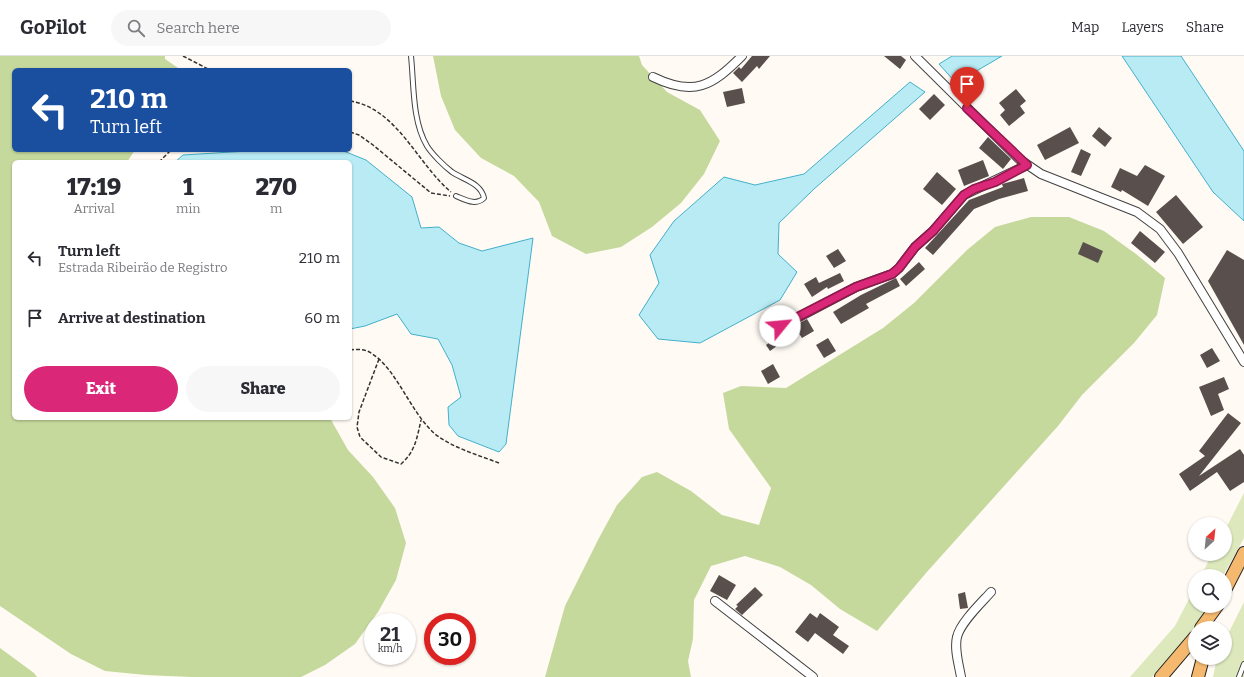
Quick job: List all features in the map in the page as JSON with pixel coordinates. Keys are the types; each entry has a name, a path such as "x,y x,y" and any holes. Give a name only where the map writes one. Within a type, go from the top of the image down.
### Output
{"main road":[{"path":"1232,576 1244,552"},
{"path":"1161,677 1188,645"},
{"path":"1198,677 1201,665"}],"street":[{"path":"654,77 668,84 685,87 703,86 716,80 742,56"},
{"path":"915,56 1027,165 1041,174 1137,212 1160,229 1178,253 1244,362"},
{"path":"780,326 856,287 892,274 899,268 915,247 933,231 964,195 974,189 995,182 1027,165"},
{"path":"961,677 956,646 957,637 960,629 991,592"},
{"path":"715,601 813,677"}],"lane":[{"path":"411,56 416,110 422,137 428,147 452,171 478,186 483,192 484,198 481,202 474,203 456,196"},
{"path":"1240,677 1244,664"}],"path":[{"path":"183,56 206,68"},
{"path":"352,102 373,109 386,118 396,128 438,181 456,196"},
{"path":"352,133 359,135 373,145 431,193 456,196"},
{"path":"161,160 169,152"},
{"path":"352,350 370,352 379,359 393,376 421,420 437,435 456,446 499,463"},
{"path":"379,359 358,412 357,427 360,437 381,457 401,464 410,456 416,442 421,420"}],"green space":[{"path":"0,56 165,56 165,59 178,68 12,68 12,152 134,152 128,160 12,160 12,420 331,420 348,450 373,477 395,508 406,543 396,580 377,613 364,613 364,631 355,644 325,665 301,677 191,677 105,671 71,654 0,606"},
{"path":"433,56 639,56 642,65 667,92 700,110 720,141 704,174 681,203 652,227 621,247 586,254 552,236 539,202 514,176 481,158 455,130 441,96"},
{"path":"1031,217 1069,217 1104,231 1136,254 1165,278 1157,315 1134,343 1082,395 1058,426 926,573 877,631 840,609 811,585 780,567 745,556 711,566 694,600 693,639 688,661 691,677 545,677 565,606 617,505 642,477 657,472 691,491 722,515 759,525 771,488 729,429 723,393 741,386 786,388 883,328 914,303 967,250 995,227"},
{"path":"1244,493 1244,538 1232,560 1232,517"},
{"path":"1208,561 1231,561 1227,569 1204,569"},
{"path":"1188,601 1188,613 1203,613 1199,621 1188,621 1188,639 1152,677 1130,677 1175,626"},
{"path":"1244,602 1244,677 1213,677 1216,665 1232,665 1232,626"},
{"path":"0,648 34,673 37,677 0,677"}],"water":[{"path":"952,56 1002,56 956,83 939,64"},
{"path":"1122,56 1181,56 1244,151 1244,221 1213,192"},
{"path":"910,82 925,92 814,189 779,223 778,254 797,272 780,300 700,343 658,339 639,315 659,283 650,255 674,221 724,177 755,185 804,174"},
{"path":"232,152 346,152 366,160 412,197 421,228 439,227 459,243 482,251 533,238 506,444 499,452 458,436 449,425 448,407 461,397 452,365 438,339 411,334 397,314 365,326 352,329 352,160 177,160 183,155"}],"building":[{"path":"752,56 770,56 759,69 757,66 742,82 733,73 739,67 741,69"},
{"path":"884,56 901,56 906,60 900,69"},
{"path":"742,88 745,103 727,107 723,92"},
{"path":"1016,89 1026,101 1020,106 1025,113 1009,126 1000,115 1005,110 999,103"},
{"path":"934,94 945,105 930,120 919,109"},
{"path":"1070,127 1079,143 1045,160 1037,145"},
{"path":"1099,127 1112,138 1105,147 1092,136"},
{"path":"988,137 1011,159 1003,169 979,148"},
{"path":"1081,149 1091,154 1081,176 1071,172"},
{"path":"983,160 989,176 964,186 958,170"},
{"path":"1145,165 1165,176 1148,206 1122,190 1121,192 1111,187 1120,168 1137,176"},
{"path":"937,172 956,189 942,205 923,189"},
{"path":"1024,178 1028,191 999,199 974,209 933,255 925,248 969,200 1003,187 1002,184"},
{"path":"1176,195 1203,227 1183,244 1156,212"},
{"path":"1140,231 1165,252 1155,263 1131,243"},
{"path":"1083,242 1103,251 1098,263 1078,254"},
{"path":"838,249 846,261 834,268 826,256"},
{"path":"1227,250 1244,260 1244,345 1208,281"},
{"path":"919,262 925,269 906,286 900,279"},
{"path":"840,273 844,281 828,289 827,287 812,297 804,284 816,277 819,283"},
{"path":"896,278 900,286 866,304 869,308 841,324 833,312 861,295"},
{"path":"807,319 814,331 802,338 794,326"},
{"path":"788,329 792,335 770,351 766,345"},
{"path":"828,338 836,351 824,358 816,345"},
{"path":"1212,348 1220,361 1207,368 1200,355"},
{"path":"773,364 780,377 768,384 761,371"},
{"path":"1224,377 1229,389 1218,394 1224,410 1211,416 1199,387"},
{"path":"1228,413 1241,423 1199,476 1240,449 1244,455 1244,482 1230,491 1217,472 1190,491 1179,474 1205,456 1199,451"},
{"path":"719,575 736,585 727,600 710,591"},
{"path":"755,587 763,595 742,615 735,609 738,606 736,605"},
{"path":"965,592 968,608 960,609 958,594"},
{"path":"810,613 817,618 820,613 839,627 833,635 849,646 843,654 815,633 808,642 795,632"}],"route":[{"path":"780,326 856,287 892,274 899,268 915,247 924,241 964,195 974,189 995,182 1027,165 967,108"}]}
